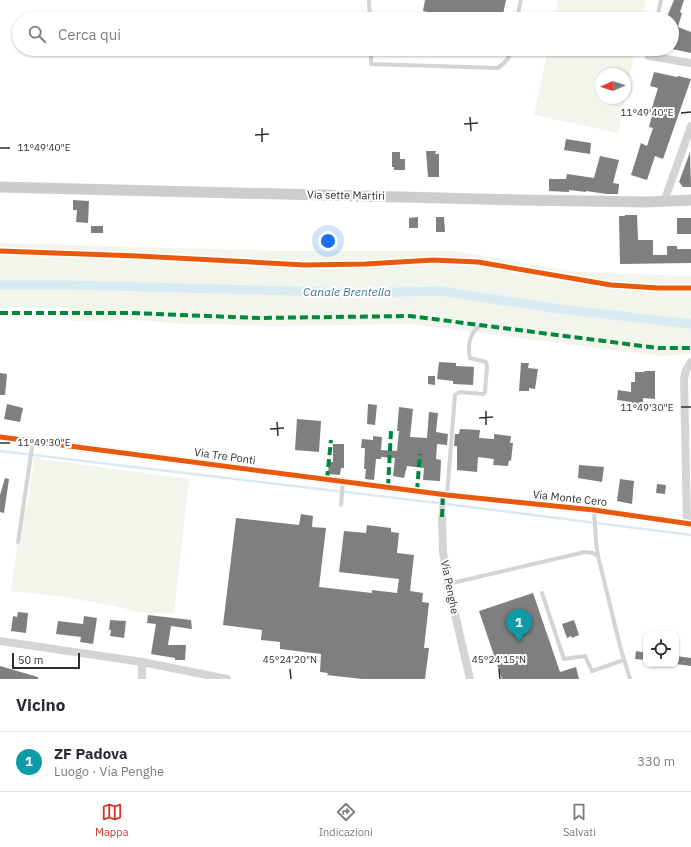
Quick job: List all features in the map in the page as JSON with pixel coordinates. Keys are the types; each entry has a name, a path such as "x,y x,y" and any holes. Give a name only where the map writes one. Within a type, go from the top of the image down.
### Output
{"main road":[{"name":"Via sette Martiri","path":"0,187 521,200 691,200"}],"street":[{"path":"665,56 691,63"},
{"path":"666,201 666,196 691,126"},
{"name":"Via Monte Cero","path":"445,495 689,524 684,379 686,370 691,362"},
{"name":"Via Tre Ponti","path":"0,437 33,440 445,495"},
{"name":"Via Penghe","path":"445,495 442,517 443,552 448,584 470,679"},
{"path":"0,641 142,662 227,679"},
{"path":"142,662 142,679"}],"lane":[{"path":"369,0 370,12"},
{"path":"518,12 521,0"},
{"path":"658,12 661,0"},
{"path":"371,56 371,64 498,68 505,63 509,56"},
{"path":"445,495 455,395 459,392 483,394 485,392 486,362 470,358 469,352 471,334 477,327 482,325"},
{"path":"18,542 33,440"},
{"path":"341,505 343,482"},
{"path":"594,513 598,556 630,679"},
{"path":"448,584 585,552 593,553 598,556"},
{"path":"542,593 564,659 585,656 592,671 624,660"}],"shaded area":[{"path":"558,0 646,0 643,12 555,12"},
{"path":"547,56 634,56 631,69 595,68 595,104 624,104 618,133 534,115"},
{"path":"0,243 281,251 456,251 578,272 691,276 691,354 658,356 411,324 274,326 167,323 135,320 71,321 70,308 0,308"},
{"path":"34,457 190,479 174,614 137,612 115,606 58,596 11,591 20,525 28,500"}],"building":[{"path":"425,0 506,0 503,12 423,11"},
{"path":"674,0 684,0 680,12 682,13 679,24 679,12 669,12"},
{"path":"679,27 691,32 691,53 679,50"},
{"path":"654,72 691,79 663,159 655,156 647,180 631,175 641,143 647,146 653,128 649,127 653,112 651,111 658,88 650,86"},
{"path":"566,139 591,143 590,154 564,150"},
{"path":"426,151 436,151 435,154 439,154 439,177 428,177"},
{"path":"392,152 400,152 400,159 405,159 405,170 394,170 394,167 392,167"},
{"path":"690,152 691,187 683,187 679,182"},
{"path":"600,156 619,160 613,183 619,184 618,194 569,190 569,192 549,191 549,179 566,179 567,174 594,178"},
{"path":"73,200 89,201 88,223 76,222 77,210 73,210"},
{"path":"637,215 638,240 653,240 653,255 667,255 667,246 677,246 677,249 691,249 691,263 620,264 619,216"},
{"path":"418,217 418,228 409,228 409,218"},
{"path":"436,217 444,217 445,232 436,232"},
{"path":"677,218 691,218 691,234 677,234"},
{"path":"91,226 103,226 103,233 91,233"},
{"path":"439,362 456,363 456,366 474,367 473,385 453,384 453,381 437,379"},
{"path":"521,363 529,363 528,368 538,369 535,389 529,388 529,391 519,391"},
{"path":"655,371 655,399 643,398 643,405 632,405 632,402 617,400 618,390 631,392 631,382 635,382 635,372"},
{"path":"0,373 7,374 5,395 0,395"},
{"path":"428,376 435,376 435,385 428,384"},
{"path":"7,404 23,408 20,422 4,419"},
{"path":"368,404 377,405 375,425 367,424"},
{"path":"399,407 413,409 410,437 427,438 429,412 438,413 436,432 448,434 447,445 437,444 436,459 441,460 440,481 423,480 424,468 407,466 404,478 393,476 395,458 381,457 381,459 376,459 374,480 365,479 365,448 361,448 362,439 373,440 373,436 382,437 381,450 397,451"},
{"path":"297,419 321,421 319,452 295,450"},
{"path":"460,429 480,430 479,438 494,439 494,434 511,436 510,443 513,443 511,461 509,460 508,466 493,465 494,459 478,457 477,472 457,470 457,446 454,446 455,434 459,434"},
{"path":"333,444 344,444 344,468 341,468 340,475 328,474 329,462 333,462"},
{"path":"579,465 604,467 602,482 578,478"},
{"path":"5,478 9,479 4,513 0,512 0,495"},
{"path":"620,479 634,481 632,504 617,501"},
{"path":"657,484 666,485 665,494 656,493"},
{"path":"301,514 313,516 312,527 326,528 319,587 372,593 372,590 397,593 399,579 339,572 344,531 366,533 367,525 391,528 391,532 399,533 397,553 414,555 410,591 423,593 422,602 429,603 424,648 429,648 425,679 362,679 327,675 328,673 320,672 321,654 280,649 280,642 261,640 262,630 223,625 236,518 299,525"},
{"path":"533,593 560,672 576,667 579,679 502,679 479,611"},
{"path":"18,612 28,613 26,633 11,631 13,616 17,617"},
{"path":"148,615 191,620 192,629 171,626 168,645 186,645 185,660 175,660 175,658 151,654 156,624 147,623"},
{"path":"84,616 97,618 93,644 80,642 81,637 56,634 58,621 83,624"},
{"path":"110,620 126,621 124,638 110,636"},
{"path":"574,620 579,635 572,638 571,636 567,638 562,624"},
{"path":"636,651 643,652 643,660 635,659"},
{"path":"679,656 691,658 691,666 679,664"},
{"path":"0,666 38,677 38,679 0,679"}],"waterway":[{"name":"Canale Brentella","path":"0,285 73,285 359,293 440,291 559,309 691,324"},
{"path":"0,451 438,503"},
{"path":"446,504 691,535"}],"marked path":[{"path":"0,313 132,313 258,318 410,316 658,348 691,348"},
{"path":"388,487 391,431"},
{"path":"327,479 331,440"},
{"path":"417,491 420,454"},
{"path":"442,517 443,494"}],"cycle path":[{"path":"0,251 138,256 305,265 366,264 433,260 478,262 611,285 658,288 691,288"},
{"path":"0,437 447,495 594,510 691,524"}],"place":[{"name":"ZF Padova","path":"519,642"}]}
